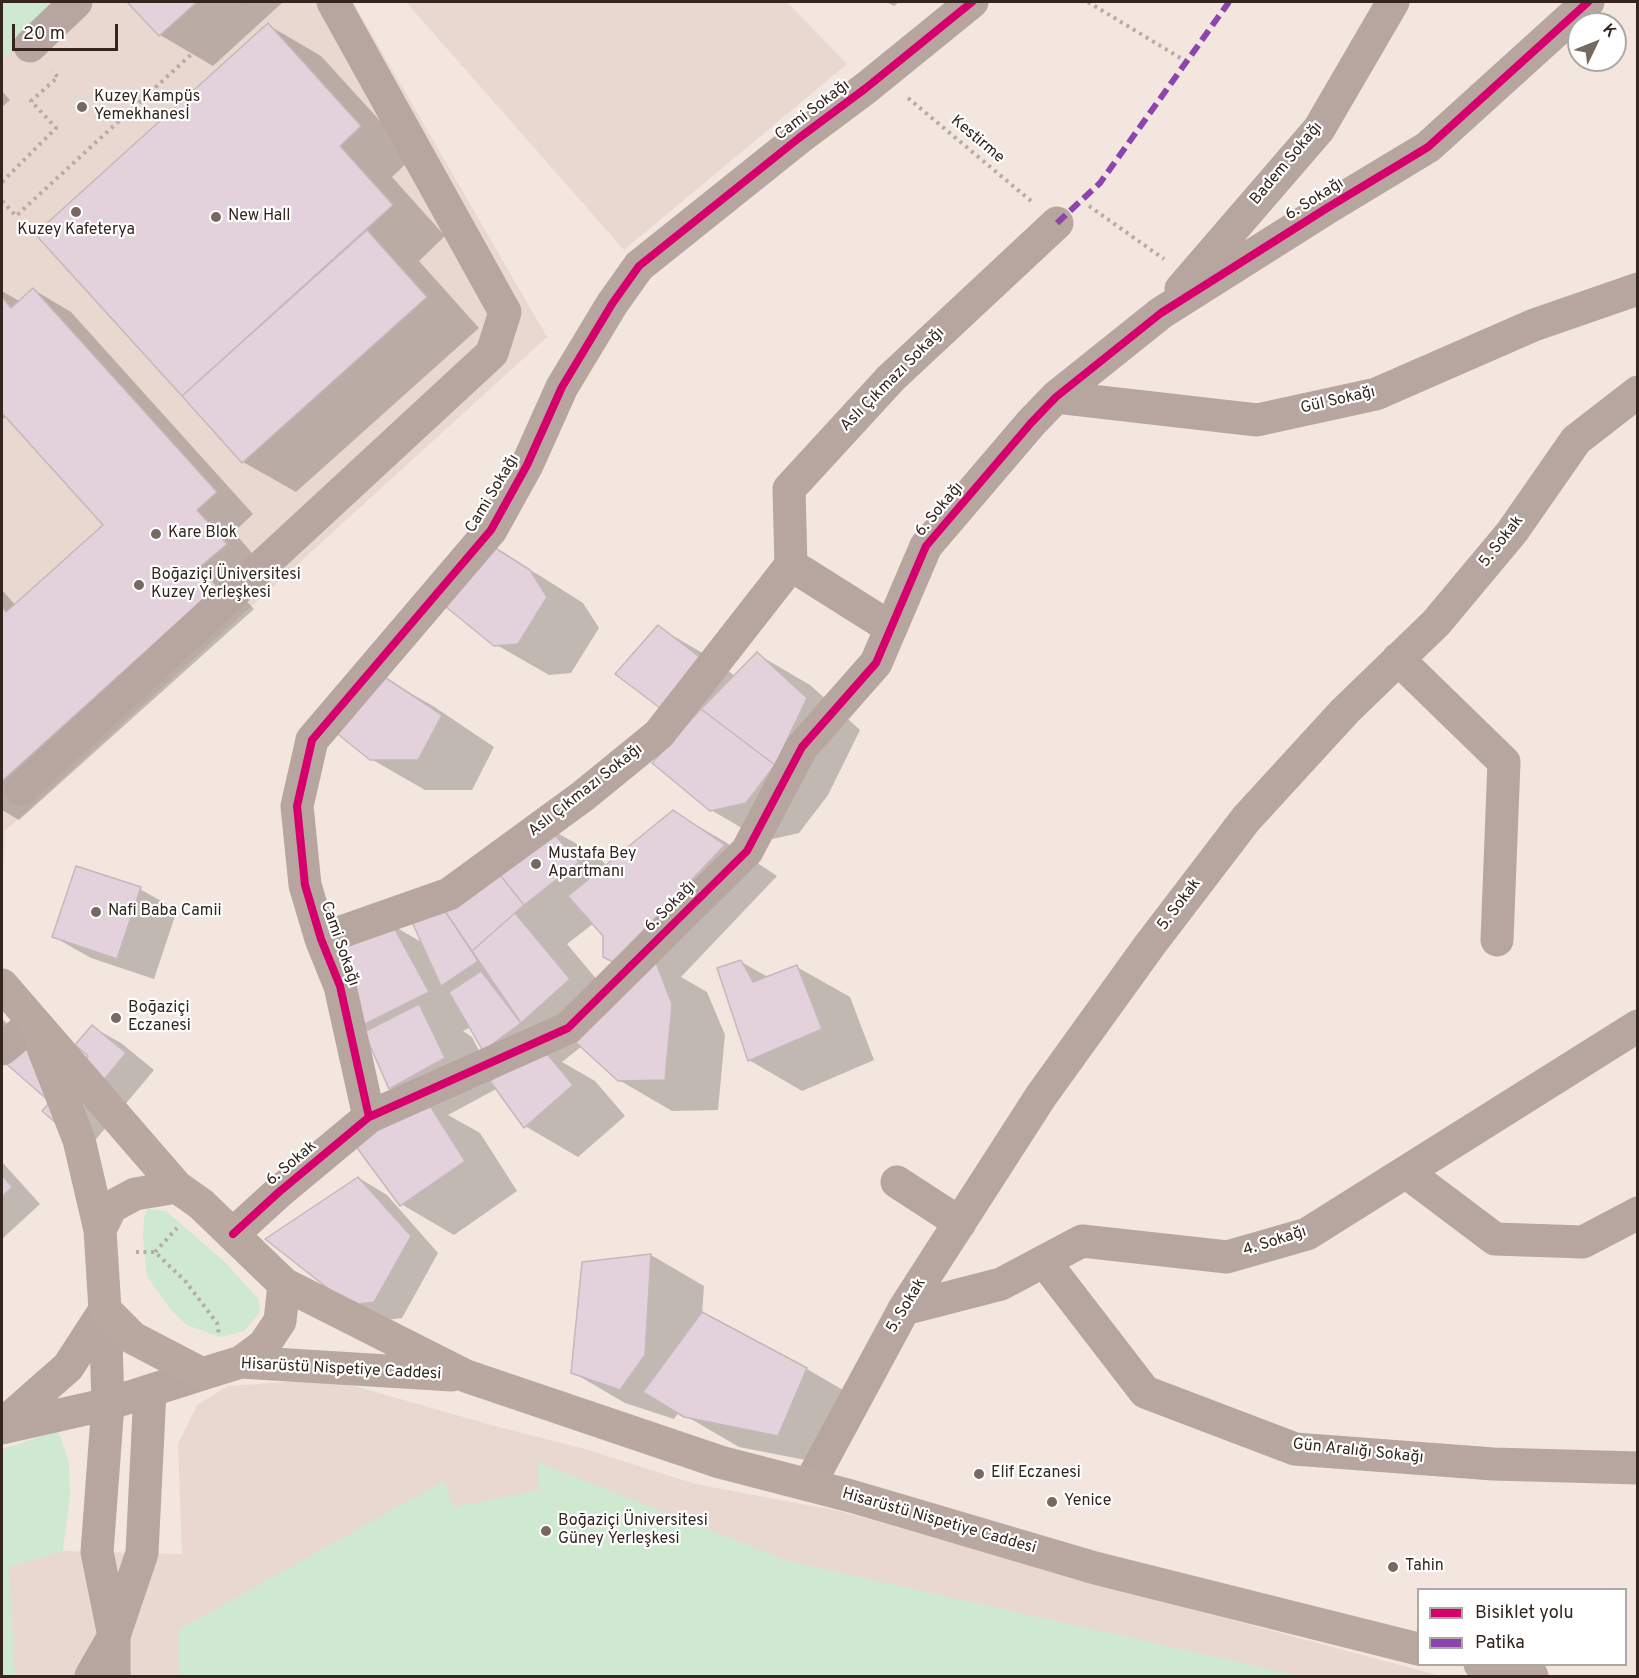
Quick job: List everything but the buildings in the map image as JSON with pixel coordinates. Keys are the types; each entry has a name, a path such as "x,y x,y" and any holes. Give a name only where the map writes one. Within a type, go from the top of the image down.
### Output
{"main road":[{"name":"Hisarüstü Nispetiye Caddesi","path":"2,985 177,1187 201,1204 284,1284 466,1376 720,1462 808,1485 1095,1568 1417,1648"},
{"name":"Hisarüstü Nispetiye Caddesi","path":"33,1023 79,1140 100,1241 105,1310 133,1338 223,1368 466,1376"},
{"path":"100,1241 111,1207 135,1194 177,1187"},
{"path":"223,1368 264,1345 280,1322 284,1284"},
{"path":"1484,1666 1532,1677"}],"street":[{"path":"30,46 76,2"},
{"path":"21,789 492,353 505,312 333,2"},
{"name":"Cami Sokağı","path":"369,1117 340,986 321,939 305,885 297,806 312,740 491,530 527,465 562,387 612,304 639,266 972,2"},
{"name":"Badem Sokağı","path":"1161,313 1319,129 1393,2"},
{"name":"6. Sokağı","path":"369,1117 568,1028 747,850 802,747 876,663 926,546 1056,397 1161,313 1428,147 1588,2"},
{"name":"Aslı Çıkmazı Sokağı","path":"321,939 449,894 583,796 659,734 791,565 789,489 891,378 1057,223"},
{"name":"Gül Sokağı","path":"1056,397 1257,420 1376,394 1534,325 1638,289"},
{"name":"5. Sokak","path":"808,1485 904,1309 1041,1096 1149,946 1246,819 1345,711 1436,623 1512,532 1576,440 1638,392"},
{"path":"791,565 891,628"},
{"path":"1398,659 1504,762 1497,940"},
{"path":"2,1048 33,1023"},
{"name":"4. Sokağı","path":"904,1309 1001,1284 1082,1241 1227,1257 1307,1234 1638,1026"},
{"name":"6. Sokak","path":"234,1234 279,1192 369,1117"},
{"path":"1406,1172 1495,1239 1583,1242 1638,1213"},
{"path":"897,1182 960,1223"},
{"name":"Gün Aralığı Sokağı","path":"1044,1261 1145,1392 1295,1449 1493,1464 1638,1468"},
{"path":"105,1310 108,1404 97,1552 114,1636 114,1677"},
{"path":"2,1427 69,1367 105,1310"},
{"path":"2,1427 108,1404 223,1368"},
{"path":"91,1677 114,1636 142,1553 150,1391"}],"path":[{"path":"2,201 16,216 248,2"},
{"path":"1088,2 1186,62"},
{"path":"2,183 56,128 31,101 58,77 30,46"},
{"path":"1081,201 1191,278"},
{"path":"100,1241 155,1252 186,1282 217,1323 223,1368"}],"shaded area":[{"name":"Boğaziçi Üniversitesi Kuzey Yerleşkesi","path":"2,2 353,2 547,337 5,831 2,895"},
{"path":"406,2 787,2 847,64 624,250"},
{"name":"Boğaziçi Üniversitesi Güney Yerleşkesi","path":"330,1379 585,1449 695,1484 840,1511 1082,1580 1441,1676 2,1676 2,1450 8,1447 38,1445 46,1452 63,1551 182,1554 178,1444 197,1405 228,1386"}],"green space":[{"path":"2,2 65,2 2,60"},
{"path":"147,1209 166,1211 225,1262 259,1300 260,1312 244,1331 220,1337 187,1325 172,1311 147,1277 143,1238"},
{"path":"58,1430 69,1463 70,1495 63,1551 9,1567 15,1676 2,1676 2,1450"},
{"path":"537,1462 788,1561 1301,1676 179,1676 178,1630 444,1481 454,1507 539,1490"}],"marked path":[{"path":"1057,223 1100,183 1229,2"}],"cycle path":[{"path":"369,1117 340,986 321,939 305,885 297,806 312,740 491,530 527,465 562,387 612,304 639,266 972,2"},
{"path":"233,1234 279,1192 369,1117 568,1028 747,851 802,747 876,663 926,546 1056,397 1161,313 1428,147 1588,2"}],"place":[{"name":"Kuzey Kampüs Yemekhanesİ","path":"82,107"},
{"name":"Kuzey Kafeterya","path":"76,212"},
{"name":"New Hall","path":"216,217"},
{"name":"Kare Blok","path":"156,534"},
{"name":"Boğaziçi Üniversitesi Kuzey Yerleşkesi","path":"139,585"},
{"name":"Mustafa Bey Apartmanı","path":"536,864"},
{"name":"Nafi Baba Camii","path":"96,912"},
{"name":"Boğaziçi Eczanesi","path":"116,1018"},
{"name":"Elif Eczanesi","path":"979,1474"},
{"name":"Yenice","path":"1052,1502"},
{"name":"Boğaziçi Üniversitesi Güney Yerleşkesi","path":"546,1531"},
{"name":"Tahin","path":"1393,1567"}]}
